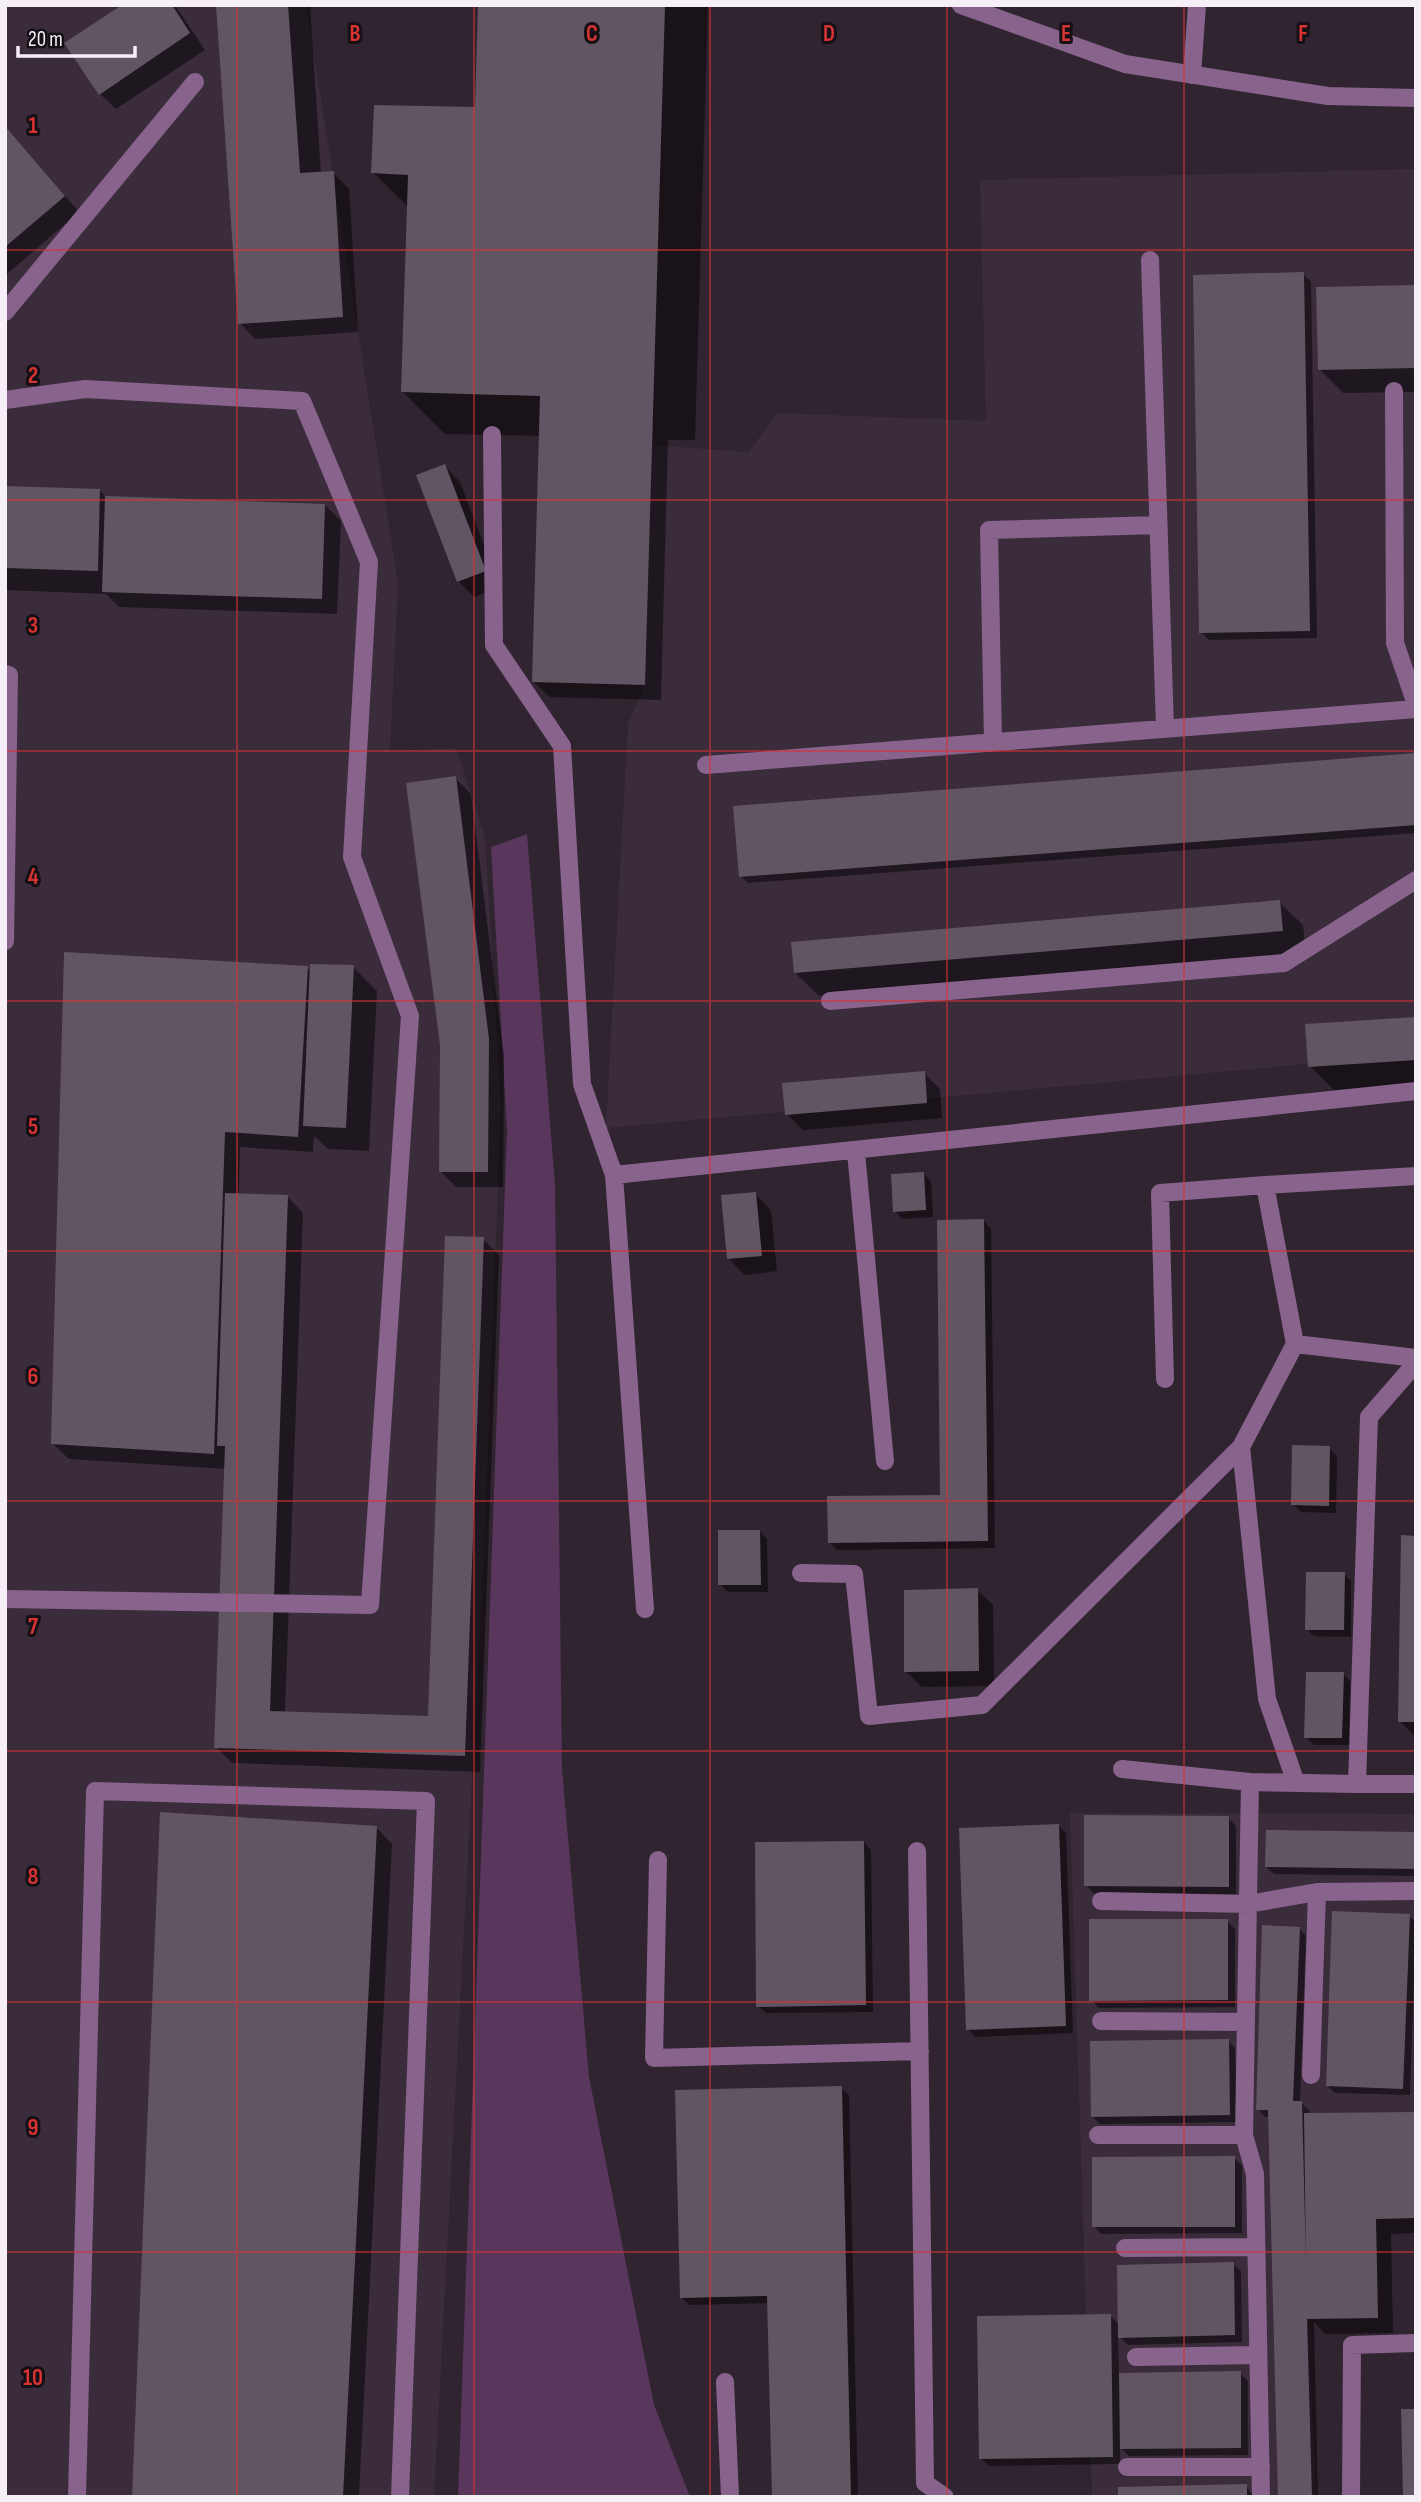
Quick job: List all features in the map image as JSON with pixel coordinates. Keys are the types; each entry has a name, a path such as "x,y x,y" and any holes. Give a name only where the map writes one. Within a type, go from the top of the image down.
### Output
{"lane":[{"path":"961,5 1125,64 1328,96 1416,98"},
{"path":"1192,75 1197,5"},
{"path":"5,312 195,82"},
{"path":"1150,260 1165,729"},
{"path":"5,400 85,389 302,401 369,562 352,857 410,1016 370,1605 5,1599"},
{"path":"706,765 1165,729 1416,706 1395,643 1394,391"},
{"path":"492,435 494,645 562,746 582,1084 614,1175 645,1609"},
{"path":"993,741 989,530 1158,525"},
{"path":"5,674 9,675 5,941"},
{"path":"830,1002 1284,963 1416,880"},
{"path":"614,1175 856,1152 1416,1091"},
{"path":"856,1152 885,1461"},
{"path":"1166,1379 1160,1193 1416,1177"},
{"path":"801,1573 854,1574 869,1716 982,1705 1241,1447 1295,1344 1265,1185"},
{"path":"1295,1344 1416,1357"},
{"path":"1357,1784 1369,1417 1416,1363"},
{"path":"1241,1447 1267,1699 1296,1783"},
{"path":"1122,1769 1250,1782 1416,1784"},
{"path":"1250,1782 1244,2135 1255,2174 1261,2497"},
{"path":"77,2497 95,1791 426,1801 400,2497"},
{"path":"918,1852 925,2483 945,2497"},
{"path":"658,1860 654,2058 920,2051"},
{"path":"1101,1901 1248,1904 1317,1892 1416,1891"},
{"path":"1311,2075 1317,1892"},
{"path":"1101,2021 1246,2022"},
{"path":"1098,2135 1244,2135"},
{"path":"1125,2248 1256,2247"},
{"path":"1351,2497 1352,2345 1416,2343"},
{"path":"1136,2357 1258,2356"},
{"path":"725,2382 730,2497"},
{"path":"1127,2467 1261,2467"}],"shaded area":[{"path":"5,5 306,5 398,583 390,751 456,748 485,837 501,1105 484,1551 434,2497 5,2497"},
{"path":"1416,169 1416,1054 606,1128 628,724 645,685 652,445 749,452 777,413 986,421 980,180"},
{"path":"527,834 555,1184 562,1769 589,2077 654,2405 690,2497 458,2497 507,1130 491,847"},
{"path":"1070,1813 1416,1814 1416,2112 1305,2113 1308,2319 1316,2497 1092,2497"}],"building":[{"path":"122,5 172,5 190,33 99,95 64,43"},
{"path":"216,5 288,5 300,173 334,171 343,317 238,324"},
{"path":"478,5 665,5 645,685 532,682 540,396 401,392 408,175 371,173 374,105 475,107"},
{"path":"5,126 65,196 5,247"},
{"path":"1304,272 1310,631 1199,633 1193,275"},
{"path":"1416,285 1416,368 1318,370 1316,287"},
{"path":"445,464 486,571 457,582 416,475"},
{"path":"5,486 100,489 98,571 5,568"},
{"path":"105,496 325,504 322,599 102,592"},
{"path":"1416,753 1416,825 739,877 733,806"},
{"path":"456,776 489,1039 488,1172 439,1172 440,1045 406,783"},
{"path":"1280,900 1283,931 794,973 791,942"},
{"path":"64,952 308,966 298,1137 225,1132 214,1454 51,1444"},
{"path":"310,964 354,965 346,1128 303,1126"},
{"path":"1416,1017 1416,1060 1308,1067 1305,1024"},
{"path":"925,1071 927,1103 785,1115 782,1083"},
{"path":"924,1172 926,1210 893,1212 891,1174"},
{"path":"756,1192 762,1256 727,1259 721,1195"},
{"path":"225,1193 288,1195 270,1711 428,1716 445,1236 484,1237 465,1756 214,1748 225,1446 217,1446"},
{"path":"984,1219 988,1541 828,1543 827,1496 940,1495 937,1220"},
{"path":"1292,1445 1330,1446 1329,1506 1291,1505"},
{"path":"718,1530 760,1530 761,1585 718,1585"},
{"path":"1401,1535 1416,1536 1416,1722 1398,1722"},
{"path":"1306,1572 1345,1572 1344,1630 1305,1630"},
{"path":"978,1588 979,1671 904,1672 904,1590"},
{"path":"1306,1672 1344,1672 1342,1738 1304,1738"},
{"path":"160,1812 377,1826 343,2497 132,2497"},
{"path":"1084,1815 1229,1816 1229,1887 1084,1886"},
{"path":"1059,1824 1066,2026 966,2030 959,1828"},
{"path":"1266,1830 1416,1832 1416,1869 1265,1867"},
{"path":"864,1841 866,2005 756,2007 755,1842"},
{"path":"1332,1911 1410,1914 1403,2089 1326,2086"},
{"path":"1089,1919 1228,1919 1228,2000 1089,2001"},
{"path":"1262,1925 1300,1927 1293,2101 1302,2101 1306,2262 1304,2113 1416,2112 1416,2218 1376,2219 1378,2318 1307,2319 1312,2497 1278,2497 1268,2110 1256,2110"},
{"path":"1229,2039 1230,2115 1091,2117 1090,2041"},
{"path":"842,2086 851,2497 772,2497 767,2296 680,2298 675,2090"},
{"path":"1235,2156 1235,2227 1092,2227 1092,2157"},
{"path":"1234,2262 1235,2335 1118,2338 1117,2265"},
{"path":"1111,2314 1113,2457 979,2459 977,2316"},
{"path":"1241,2371 1241,2448 1120,2449 1119,2373"},
{"path":"1401,2409 1416,2409 1416,2497 1403,2497"},
{"path":"1247,2484 1247,2497 1118,2497 1118,2487"}]}
